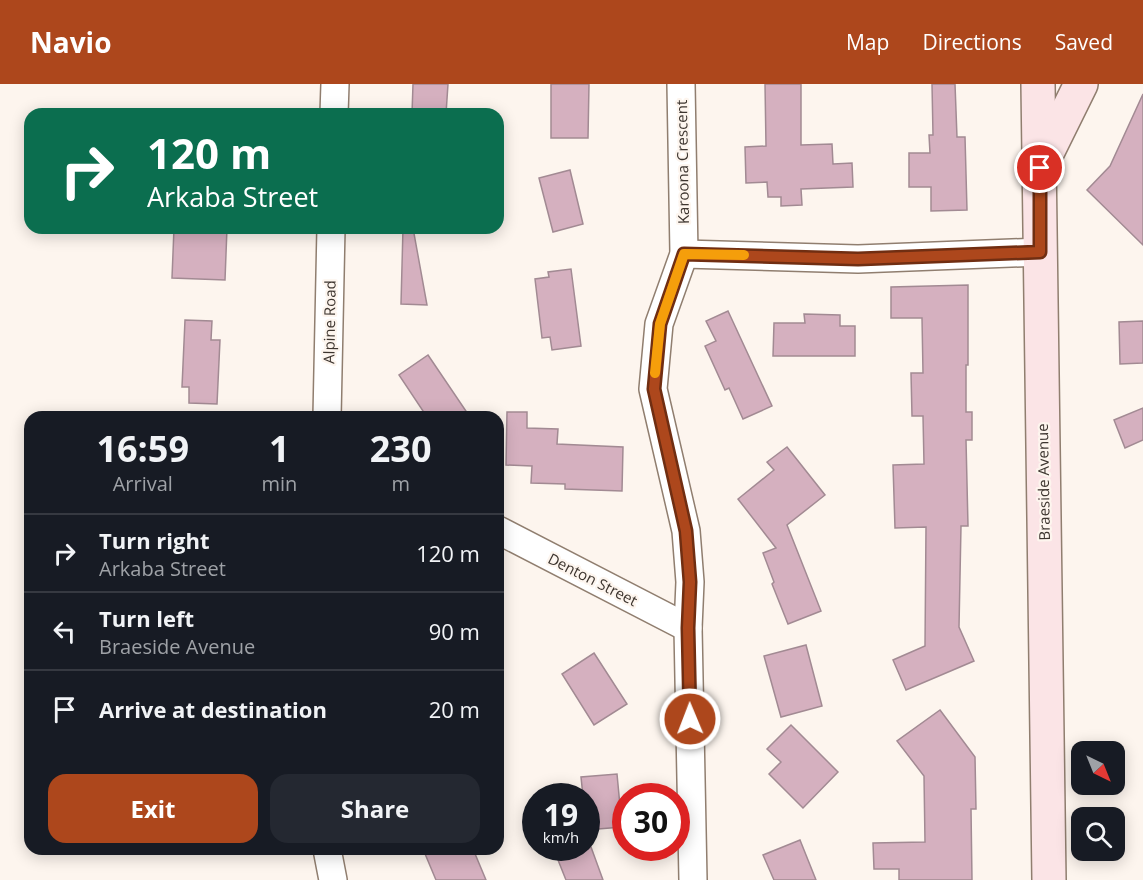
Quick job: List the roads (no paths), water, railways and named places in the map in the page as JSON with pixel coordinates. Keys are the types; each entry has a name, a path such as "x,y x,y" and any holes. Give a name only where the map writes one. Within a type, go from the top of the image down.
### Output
{"street":[{"path":"334,108 335,84"},
{"name":"Karoona Crescent","path":"681,84 684,254 660,324 654,389 686,531 690,582 688,628 693,880"},
{"name":"Braeside Avenue","path":"1038,84 1049,880"},
{"path":"1040,168 1081,84"},
{"name":"Alpine Road","path":"327,411 331,234"},
{"path":"684,254 858,259 1040,252"},
{"name":"Denton Street","path":"504,533 688,628"},
{"path":"328,855 333,880"}]}
